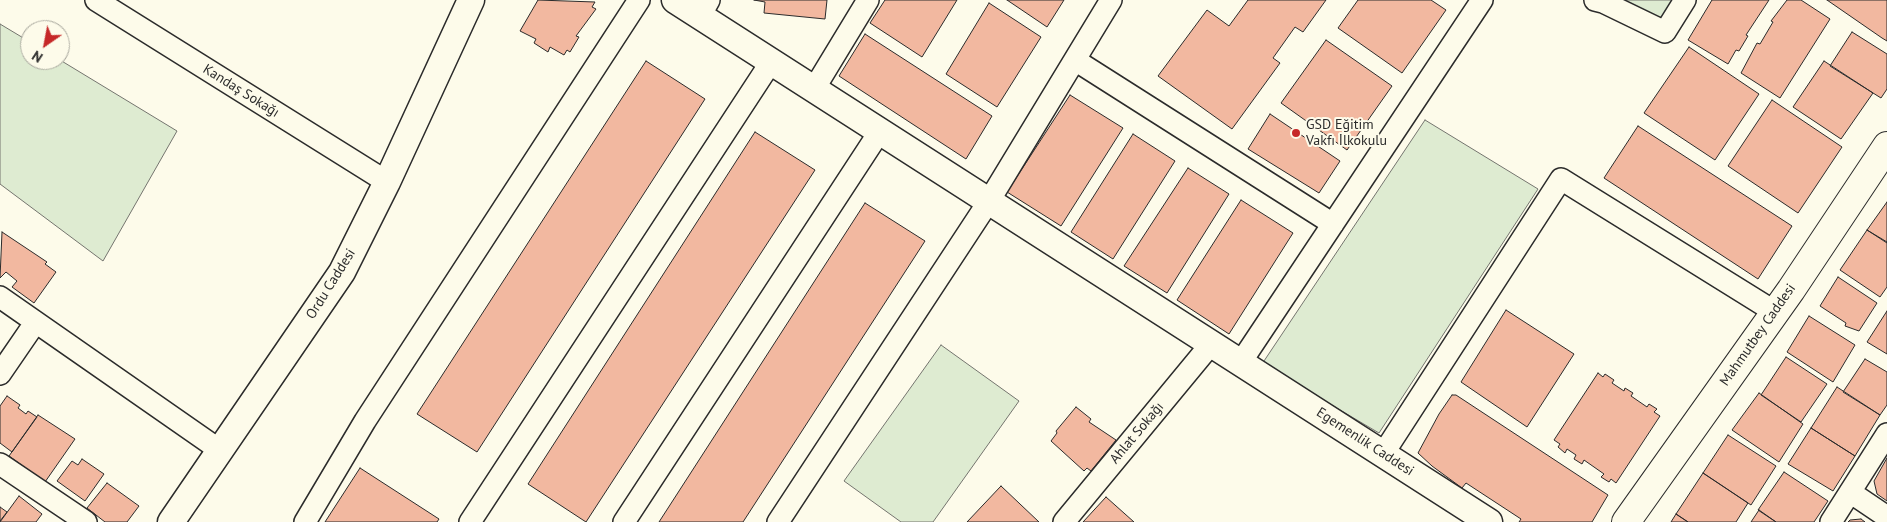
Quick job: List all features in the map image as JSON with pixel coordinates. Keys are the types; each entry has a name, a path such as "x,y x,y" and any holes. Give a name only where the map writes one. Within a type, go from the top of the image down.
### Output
{"main road":[{"name":"Mahmutbey Caddesi","path":"1626,522 1775,312 1887,146"}],"street":[{"name":"Kandaş Sokağı","path":"96,0 387,182"},
{"name":"Ordu Caddesi","path":"171,522 342,272 387,182 471,0"},
{"path":"305,522 365,421 639,0"},
{"name":"Egemenlik Caddesi","path":"675,0 705,8 772,62 1490,522"},
{"path":"814,89 868,0"},
{"path":"778,522 988,201 1111,0"},
{"path":"1240,362 1482,0"},
{"path":"1595,0 1603,2 1665,32 1685,0"},
{"path":"1075,60 1333,224"},
{"path":"470,522 772,62"},
{"path":"624,522 880,131"},
{"path":"1383,454 1561,180 1775,312"},
{"path":"0,297 221,451"},
{"path":"0,374 35,323"},
{"name":"Ahlat Sokağı","path":"1064,522 1211,344"},
{"path":"1831,522 1887,434"},
{"path":"0,464 86,522"},
{"path":"1850,492 1887,517"}],"green space":[{"path":"1618,0 1676,0 1661,24"},
{"path":"0,24 20,36 20,70 70,70 70,66 177,131 103,261 0,184"},
{"path":"1425,120 1538,189 1379,433 1262,364"},
{"path":"941,345 1019,401 933,522 901,522 844,481"}],"building":[{"path":"538,0 595,2 592,7 596,9 576,36 579,37 570,52 567,50 564,55 550,47 548,52 534,43 536,39 520,31"},
{"path":"754,0 827,0 825,19 764,13 765,2"},
{"path":"885,0 957,0 922,57 870,23"},
{"path":"1007,0 1064,0 1047,27"},
{"path":"1248,0 1326,0 1303,32 1295,27 1273,58 1280,63 1232,129 1158,76 1207,10 1229,26"},
{"path":"1358,0 1431,0 1446,10 1402,73 1338,28"},
{"path":"1712,0 1769,0 1746,35 1748,36 1739,51 1736,50 1728,64 1688,40"},
{"path":"1787,0 1801,0 1830,19 1780,98 1741,73 1757,43 1760,44 1773,22 1771,21"},
{"path":"1827,0 1887,0 1887,41 1882,38"},
{"path":"989,3 1041,37 997,107 946,74"},
{"path":"1852,32 1887,54 1887,89 1881,98 1830,66"},
{"path":"865,34 992,116 966,159 839,76"},
{"path":"1326,40 1392,86 1347,150 1281,103"},
{"path":"1689,47 1759,94 1715,160 1644,113"},
{"path":"646,61 705,99 477,452 417,414"},
{"path":"1824,61 1873,93 1841,139 1793,107"},
{"path":"1070,95 1123,128 1061,226 1007,192"},
{"path":"1772,100 1842,147 1798,213 1728,166"},
{"path":"1270,114 1340,161 1319,193 1248,149"},
{"path":"1638,126 1792,226 1758,279 1604,178"},
{"path":"755,132 815,170 586,522 528,484"},
{"path":"1133,134 1175,161 1113,259 1071,232"},
{"path":"1188,168 1229,194 1167,293 1124,266"},
{"path":"1241,200 1293,233 1229,334 1177,300"},
{"path":"1887,202 1887,243 1867,230"},
{"path":"865,203 925,241 743,522 659,522"},
{"path":"1867,230 1887,242 1887,287 1880,297 1840,270"},
{"path":"2,232 47,262 45,264 56,272 34,303 12,287 17,281 6,272 0,278"},
{"path":"1838,277 1877,303 1859,331 1845,326 1846,323 1820,306"},
{"path":"1506,310 1574,354 1527,427 1461,382"},
{"path":"1887,311 1887,354 1867,342"},
{"path":"1809,316 1855,345 1833,382 1787,352"},
{"path":"1786,357 1827,384 1801,422 1761,395"},
{"path":"1865,359 1887,372 1887,405 1880,415 1843,392"},
{"path":"1598,373 1603,377 1605,374 1614,380 1612,383 1624,391 1625,388 1633,393 1631,396 1647,407 1649,404 1657,409 1654,412 1660,416 1616,483 1611,479 1609,482 1601,477 1604,474 1584,460 1582,464 1574,459 1576,455 1567,449 1565,453 1558,447 1560,444 1554,440"},
{"path":"1837,387 1880,415 1855,456 1811,428"},
{"path":"1759,393 1803,424 1779,462 1732,430"},
{"path":"1452,395 1456,395 1608,495 1592,522 1519,522 1521,519 1466,483 1462,488 1432,466 1418,453 1439,414"},
{"path":"7,396 20,405 18,408 26,414 28,411 37,417 12,452 0,443 0,406"},
{"path":"1076,407 1091,419 1089,422 1116,440 1091,471 1087,468 1084,471 1051,441 1057,433 1056,431"},
{"path":"38,415 75,439 45,482 9,456"},
{"path":"1811,428 1855,456 1833,491 1788,464"},
{"path":"1728,435 1776,466 1751,505 1703,473"},
{"path":"1887,458 1887,501 1877,494 1874,481"},
{"path":"82,459 104,474 85,501 57,481 72,461 78,465"},
{"path":"360,468 439,519 437,522 325,522"},
{"path":"1784,472 1828,501 1814,522 1776,522 1758,510"},
{"path":"1703,473 1748,503 1736,522 1688,522 1676,514"},
{"path":"107,483 139,506 127,522 105,522 87,508"},
{"path":"1001,486 1039,522 967,522"},
{"path":"19,496 42,514 36,522 0,522"},
{"path":"1106,497 1134,522 1083,522"},
{"path":"0,507 7,512 0,521"},
{"path":"1759,510 1776,522 1751,522"},
{"path":"1676,514 1688,522 1671,522"},
{"path":"1861,519 1865,522 1848,522 1850,520"}],"place":[{"name":"GSD Eğitim Vakfı İlkokulu","path":"1296,133"}]}
